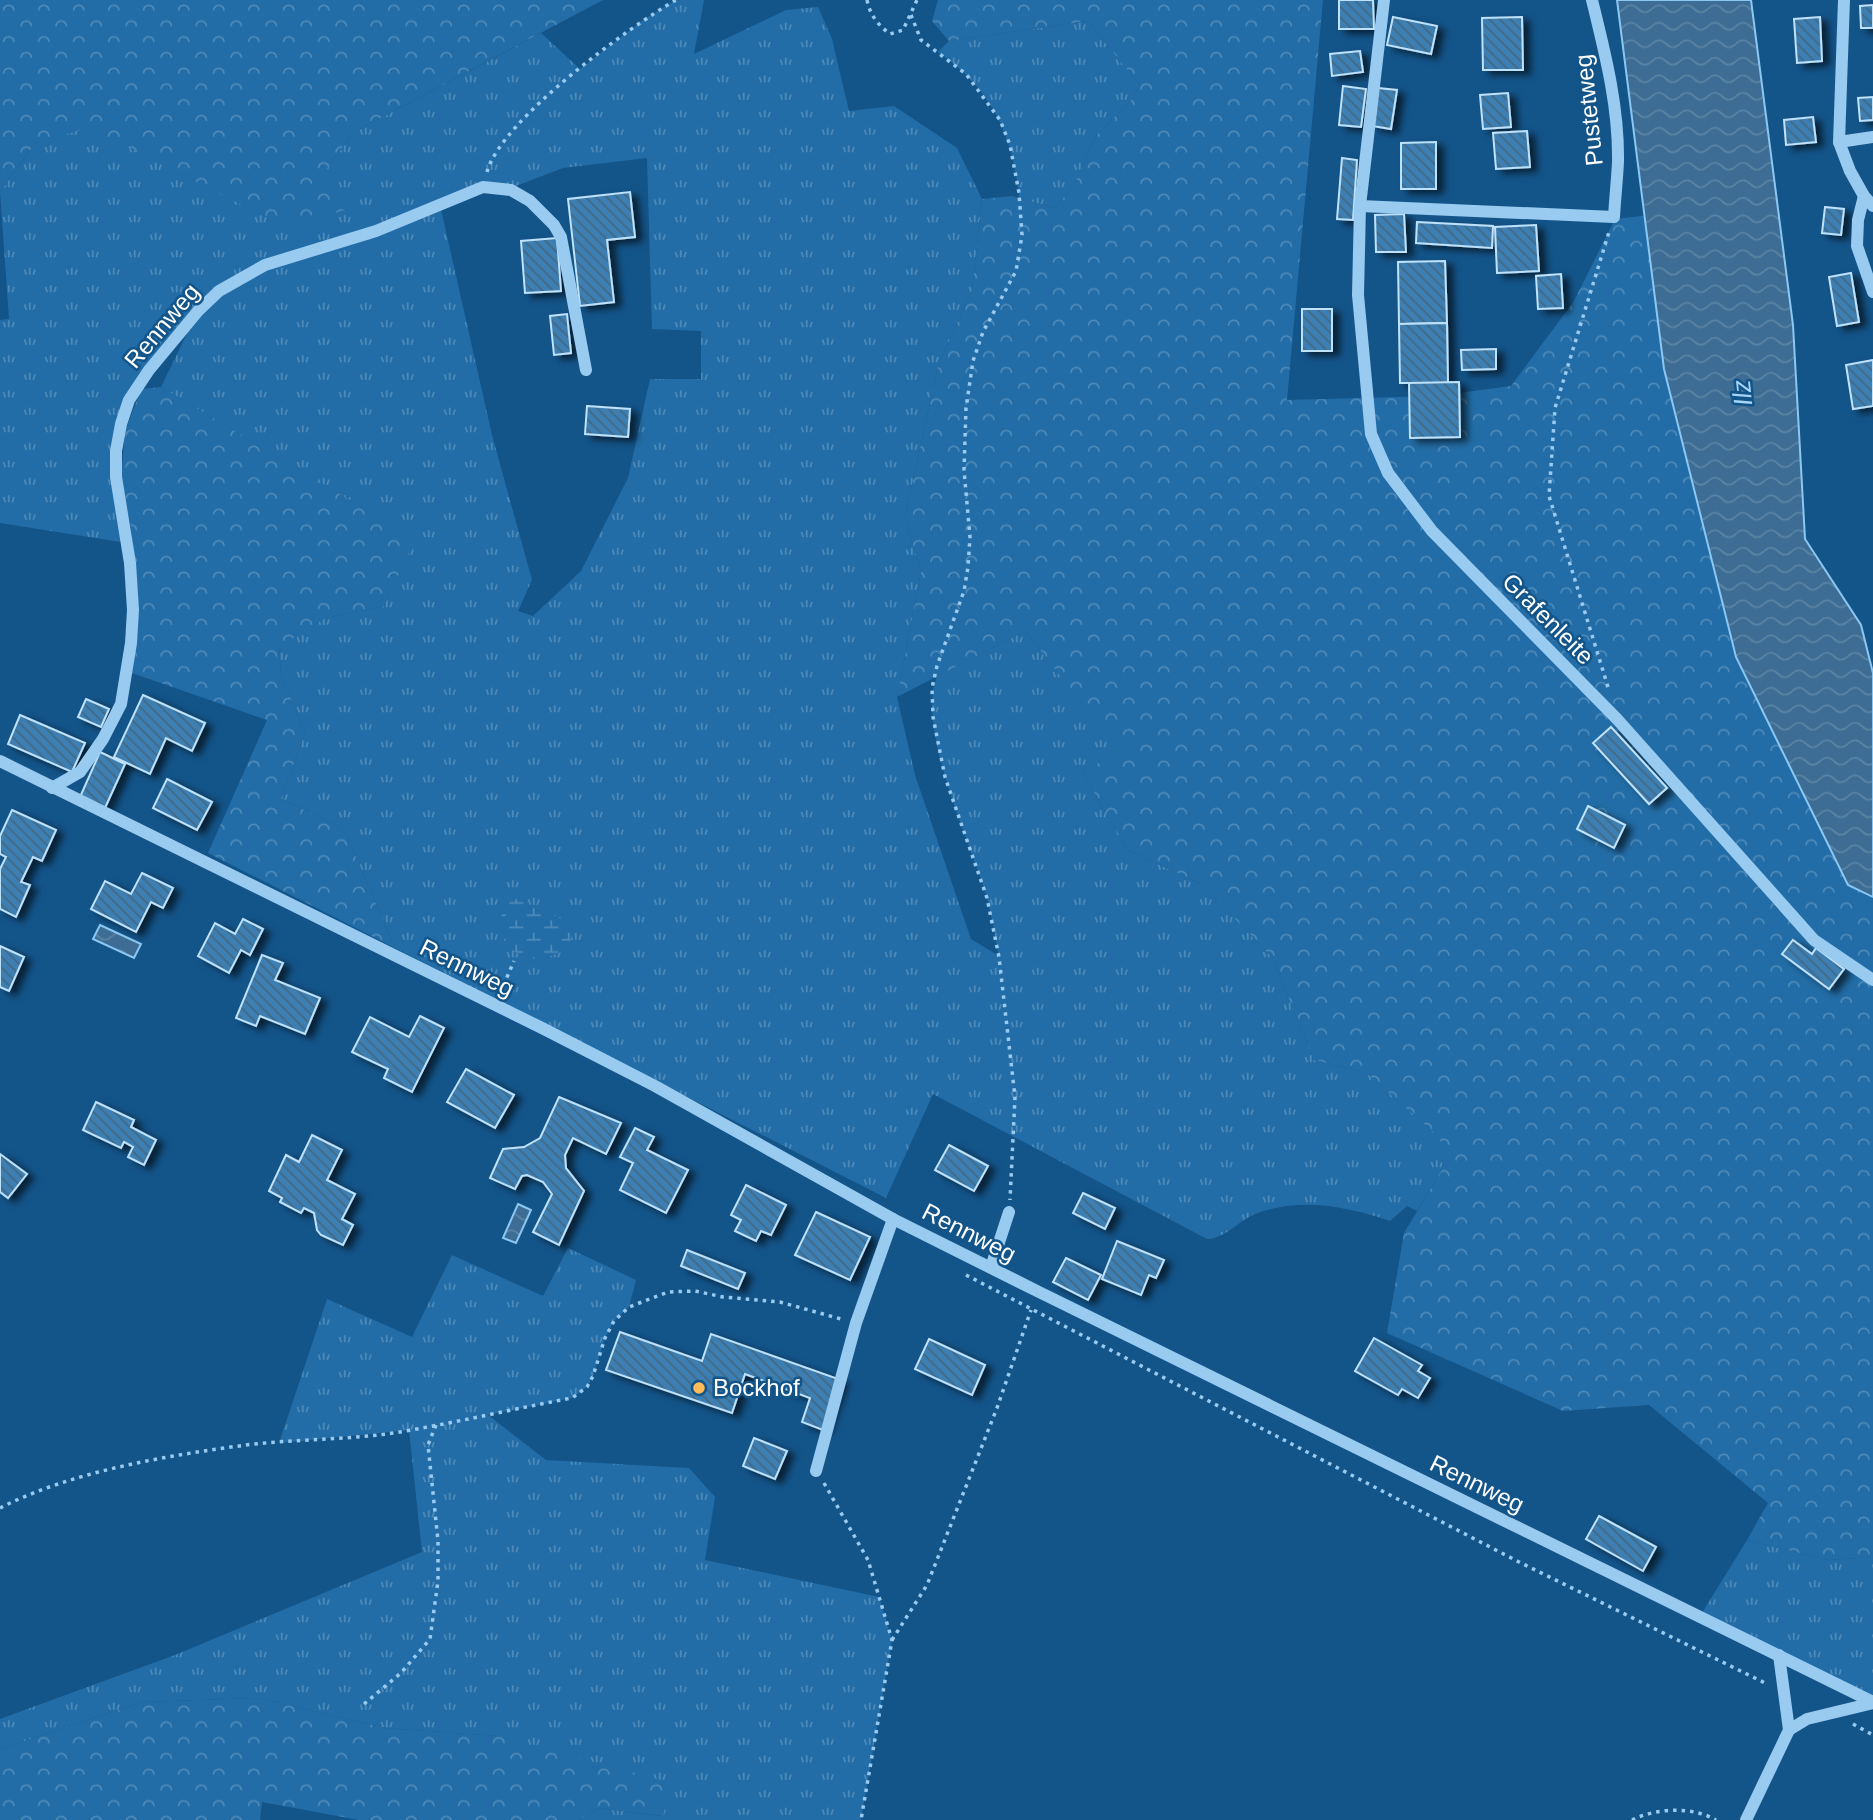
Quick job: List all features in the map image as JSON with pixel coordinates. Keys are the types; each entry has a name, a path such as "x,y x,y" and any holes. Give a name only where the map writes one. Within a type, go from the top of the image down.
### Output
{"street":[{"name":"Grafenleite","path":"1384,0 1360,206 1358,295 1371,434 1388,473 1432,531 1618,719 1814,940 1873,980"},
{"name":"Pustetweg","path":"1592,0 1607,58 1614,108 1618,161 1614,217"},
{"path":"1844,0 1839,142 1850,172 1868,201 1858,220 1857,246 1873,292"},
{"path":"1839,142 1873,137"},
{"path":"483,187 511,190 530,201 554,225 563,246 586,370"},
{"name":"Rennweg","path":"52,788 80,772 103,739 121,704 131,643 133,610 130,564 116,477 116,451 129,400 149,370 198,311 238,278 265,265 376,231 483,187"},
{"path":"1360,206 1614,217"},
{"name":"Rennweg","path":"0,761 495,1004 655,1086 894,1219 1700,1619 1873,1702"},
{"path":"991,1267 1009,1212"},
{"path":"816,1471 856,1323 894,1219"},
{"path":"1746,1820 1789,1730 1779,1655"},
{"path":"1789,1730 1807,1719 1873,1702"}],"path":[{"path":"483,187 489,163 522,120 552,92 643,20 676,0"},
{"path":"867,0 879,25 890,34 903,30 917,0"},
{"path":"911,15 921,40 966,74 1000,120 1010,145 1019,193 1022,235 1016,271 983,332 973,361 966,408 964,470 970,537 968,567 964,591 937,666 932,688 933,717 945,777 987,898 999,957 1015,1097 1009,1212"},
{"path":"1610,693 1549,496 1555,408 1614,217"},
{"path":"495,1004 514,961"},
{"path":"0,1508 24,1496 96,1473 176,1457 247,1445 394,1433 572,1398 587,1387 593,1376 605,1338 614,1321 629,1307 668,1292 695,1291 723,1297 780,1302 856,1323"},
{"path":"861,1820 892,1640 927,1585 997,1408 1031,1310 1519,1562 1784,1691"},
{"path":"364,1704 401,1673 430,1639 438,1581 438,1541 428,1445 436,1424"},
{"path":"816,1471 868,1560 892,1640"},
{"path":"1632,1820 1645,1814 1676,1811 1702,1812 1716,1820"}],"green space":[{"path":"0,0 603,0 354,132 327,168 348,209 301,224 268,218 90,128 36,142 0,192"},
{"path":"676,0 704,0 694,54 786,10 818,7 832,39 849,111 894,106 957,148 982,199 972,290 938,366 905,517 921,572 897,697 915,775 971,939 999,956 987,898 939,755 932,699 937,676 1025,631 1123,755 1081,770 1128,850 1201,884 1272,957 1314,1060 1365,1072 1441,1138 1443,1168 1417,1211 1407,1206 1390,1221 1323,1205 1289,1206 1255,1214 1226,1233 1207,1239 933,1094 886,1198 395,948 344,829 281,799 305,733 281,675 279,646 325,618 384,606 414,539 161,387 196,315 129,400 116,451 127,543 0,523 0,320 9,319 0,192 36,142 90,127 268,218 327,168 354,132 541,33 580,69 643,20","holes":["647,158 652,329 701,331 701,379 650,379 628,478 581,571 533,616 518,611 532,580 492,435 440,205 483,187 508,189 563,168"]},
{"path":"938,0 1323,0 1287,400 1436,396 1511,386 1574,301 1615,219 1649,215 1667,385 1736,657 1873,894 1873,1557 1828,1560 1747,1540 1768,1503 1649,1405 1563,1411 1387,1333 1404,1233 1443,1168 1440,1138 1365,1072 1314,1060 1272,957 1201,884 1128,850 1081,770 1122,754 1025,631 897,697 921,572 905,517 938,366 972,290 982,199 1012,196 1055,208 1075,183 1094,138 1134,97 1139,84 1088,21 949,41 932,21"},
{"path":"1088,21 1139,84 1134,97 1094,138 1075,183 1055,208 1019,198 1011,154 996,115 973,82 938,52 949,41"},
{"path":"161,387 415,539 384,606 325,618 279,647 281,675 305,733 281,799 344,829 395,948 208,853 267,720 132,673 138,598 131,528 121,479 125,432 141,389"},
{"path":"509,896 576,925 567,950 549,956 529,958 506,946 499,922"},
{"path":"568,1248 636,1280 629,1307 614,1321 605,1338 587,1387 572,1398 488,1415 546,1460 689,1468 715,1497 705,1560 879,1597 892,1640 861,1820 578,1820 599,1808 662,1816 497,1736 385,1728 259,1698 142,1702 0,1749 0,1719 175,1655 422,1552 409,1430 279,1443 327,1299 412,1337 452,1255 543,1296"},
{"path":"1747,1540 1828,1560 1873,1557 1873,1702 1702,1613"},
{"path":"259,1698 385,1728 497,1736 672,1783 663,1816 599,1808 578,1820 359,1820 262,1802 260,1820 0,1820 0,1749 142,1702"}],"water":[{"name":"Ilz","path":"1617,0 1751,0 1793,325 1805,539 1861,625 1873,673 1873,897 1848,885 1736,657 1664,369"},
{"path":"100,925 141,944 134,958 93,939"},
{"path":"518,1204 531,1210 516,1243 503,1238"}],"building":[{"path":"1339,0 1373,0 1374,29 1339,29"},
{"path":"1873,5 1873,28 1861,28 1860,6"},
{"path":"1393,17 1437,26 1431,54 1387,45"},
{"path":"1522,17 1523,70 1483,70 1482,18"},
{"path":"1820,17 1822,61 1797,63 1794,19"},
{"path":"1360,51 1363,72 1332,76 1330,54"},
{"path":"1343,86 1366,89 1361,127 1339,125"},
{"path":"1378,88 1397,90 1391,129 1372,126"},
{"path":"1508,93 1511,127 1483,129 1480,95"},
{"path":"1873,97 1873,120 1860,121 1858,98"},
{"path":"1813,117 1816,142 1786,145 1784,120"},
{"path":"1527,131 1530,167 1496,169 1493,133"},
{"path":"1436,142 1436,189 1401,189 1401,143"},
{"path":"1342,158 1357,160 1353,220 1337,219"},
{"path":"630,192 635,237 607,240 614,302 580,306 568,199"},
{"path":"1825,207 1844,209 1841,235 1822,233"},
{"path":"1404,214 1406,252 1376,252 1375,215"},
{"path":"1417,222 1493,226 1492,248 1416,243"},
{"path":"1536,225 1539,271 1497,273 1495,227"},
{"path":"557,238 561,291 525,293 521,241"},
{"path":"1445,261 1447,323 1399,324 1398,262"},
{"path":"1851,273 1859,322 1837,326 1829,277"},
{"path":"1561,274 1563,308 1538,309 1536,276"},
{"path":"1302,309 1332,309 1332,351 1302,351"},
{"path":"567,314 571,353 554,355 550,316"},
{"path":"1447,323 1448,383 1400,383 1399,324"},
{"path":"1496,349 1496,369 1462,370 1461,350"},
{"path":"1873,360 1873,406 1853,409 1846,365"},
{"path":"1459,382 1460,437 1410,438 1409,383"},
{"path":"587,406 630,409 628,437 585,434"},
{"path":"143,695 205,723 192,751 166,738 150,774 114,757"},
{"path":"86,699 109,709 101,727 78,717"},
{"path":"20,715 85,743 72,772 8,744"},
{"path":"1611,727 1667,788 1649,804 1593,743"},
{"path":"100,752 125,764 105,808 80,797"},
{"path":"167,779 212,802 197,830 153,808"},
{"path":"1588,806 1625,825 1614,848 1577,829"},
{"path":"12,810 56,830 42,861 33,857 21,882 30,885 16,917 0,909 0,869 6,857 0,854 0,836"},
{"path":"142,873 173,888 163,908 151,902 136,932 91,909 105,881 131,894"},
{"path":"243,919 263,929 250,955 241,950 229,973 198,956 215,923 235,934"},
{"path":"1793,940 1812,954 1816,948 1844,969 1829,989 1782,954"},
{"path":"0,946 24,957 9,991 0,987"},
{"path":"262,955 283,963 275,980 320,998 305,1034 260,1016 256,1026 236,1018"},
{"path":"420,1016 444,1028 412,1092 384,1078 388,1069 352,1052 370,1017 409,1037"},
{"path":"466,1069 514,1095 495,1128 447,1102"},
{"path":"559,1097 621,1123 606,1154 573,1138 565,1155 566,1168 584,1191 559,1245 533,1232 552,1194 543,1182 527,1175 522,1176 515,1189 490,1178 503,1149 524,1147 540,1138"},
{"path":"96,1102 134,1120 131,1127 156,1140 144,1165 128,1157 133,1147 124,1142 121,1148 83,1130"},
{"path":"635,1128 654,1137 647,1150 688,1170 666,1213 620,1190 633,1163 620,1157"},
{"path":"312,1135 342,1150 327,1180 355,1194 342,1219 353,1225 343,1245 321,1235 317,1230 314,1213 304,1208 301,1213 280,1202 282,1198 269,1191 286,1155 299,1162"},
{"path":"949,1145 988,1166 974,1191 935,1170"},
{"path":"0,1154 27,1174 8,1198 0,1192"},
{"path":"746,1185 786,1205 771,1235 761,1231 756,1241 735,1231 741,1220 731,1215"},
{"path":"1083,1193 1115,1208 1105,1229 1073,1213"},
{"path":"816,1212 870,1237 850,1280 795,1255"},
{"path":"1117,1241 1164,1260 1156,1278 1149,1275 1141,1295 1102,1279"},
{"path":"687,1250 745,1273 738,1289 681,1266"},
{"path":"1066,1258 1101,1275 1088,1300 1053,1282"},
{"name":"Bockhof","path":"620,1332 702,1361 711,1334 841,1380 823,1430 802,1422 810,1398 745,1374 732,1413 606,1370"},
{"path":"1374,1338 1422,1365 1418,1371 1430,1378 1418,1398 1402,1389 1398,1395 1355,1371"},
{"path":"929,1339 985,1365 972,1395 915,1369"},
{"path":"754,1438 787,1451 775,1479 743,1466"},
{"path":"1599,1516 1656,1547 1643,1571 1586,1539"}],"place":[{"name":"Bockhof","path":"699,1388"}]}
